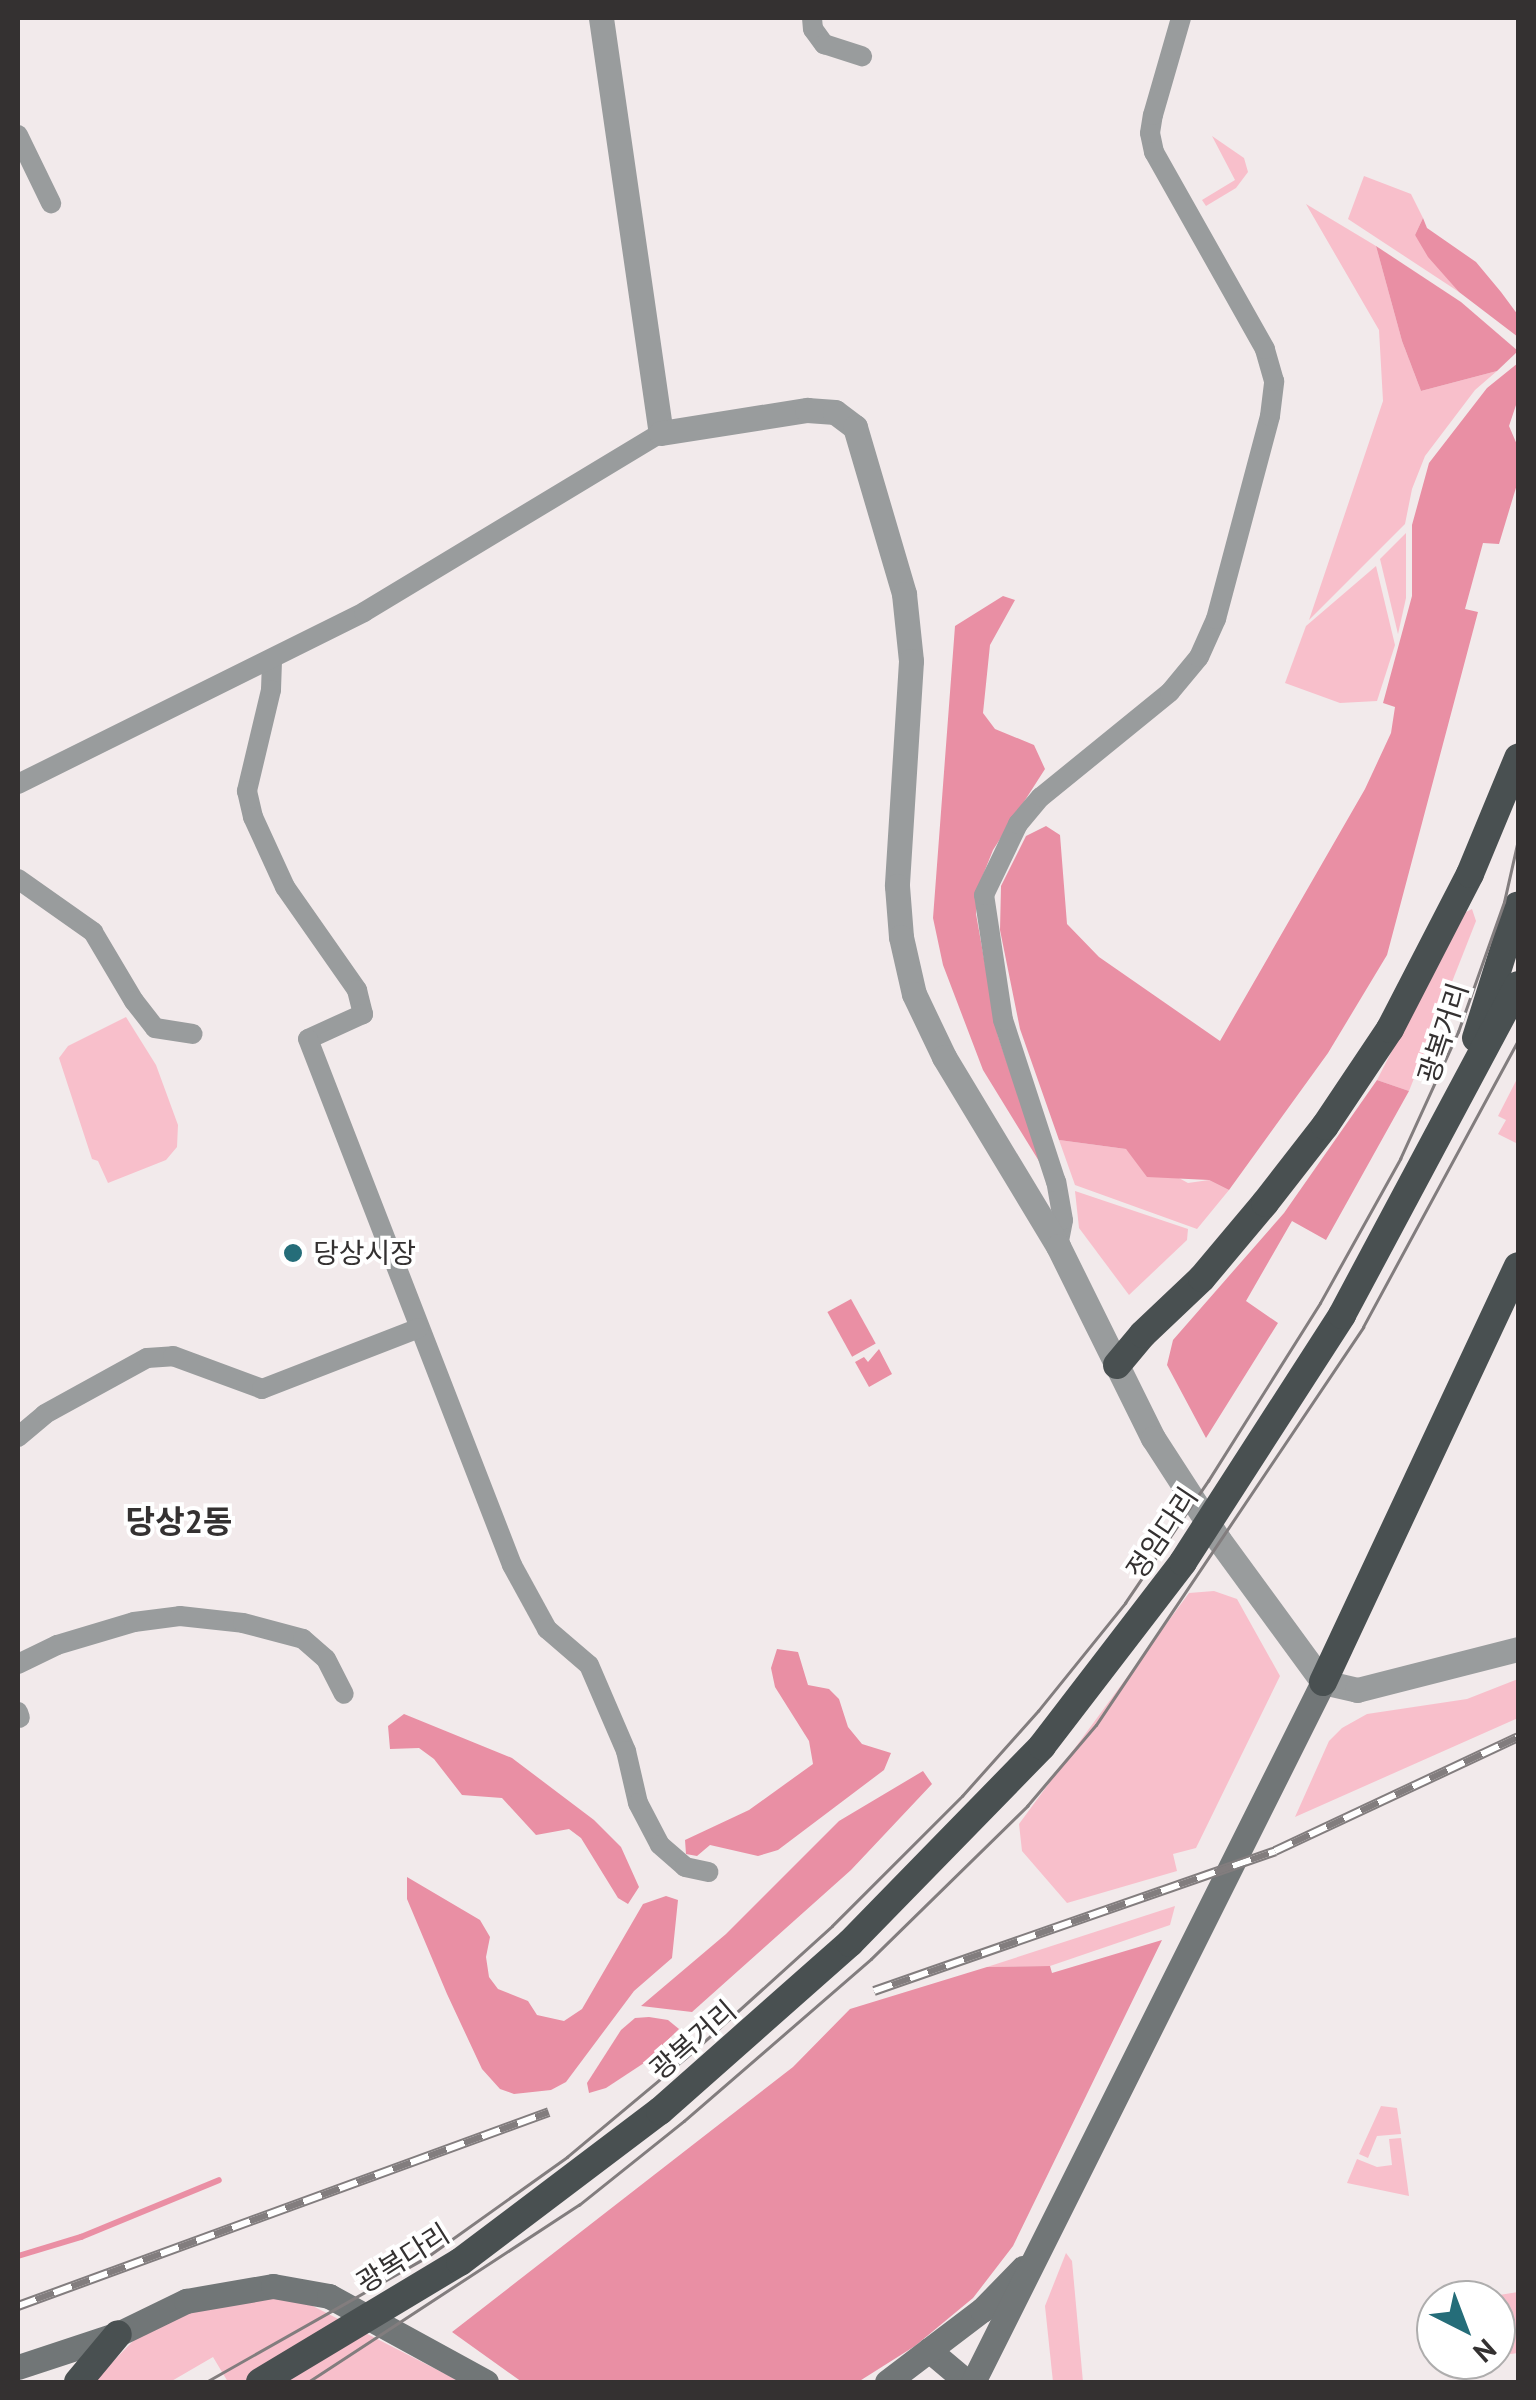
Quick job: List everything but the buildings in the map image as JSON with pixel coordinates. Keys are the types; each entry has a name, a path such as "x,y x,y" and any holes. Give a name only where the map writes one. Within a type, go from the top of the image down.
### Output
{"highway":[{"path":"1117,1366 1143,1334 1202,1278 1265,1203 1379,1045 1470,874 1518,758"},
{"name":"광복거리","path":"1454,1106 1518,906"},
{"name":"광복거리","path":"1454,1106 1518,985"},
{"name":"정임다리","path":"850,1943 1042,1746 1143,1619 1342,1315 1454,1106"},
{"path":"1323,1682 1518,1266"},
{"name":"광복거리","path":"574,2180 660,2111 850,1943"},
{"name":"광복다리","path":"260,2382 460,2262 574,2180"},
{"path":"78,2382 118,2334"}],"main road":[{"path":"930,2350 970,2382 1040,2250 1323,1682"},
{"path":"887,2382 982,2310 1040,2250"},
{"path":"18,2366 118,2334 186,2302 273,2286 329,2296 486,2382"}],"street":[{"path":"601,18 661,433"},
{"path":"812,18 813,29 824,44 862,56"},
{"path":"1058,1246 1063,1220 1056,1182 1002,1020 984,894 1018,824 1042,798 1170,692 1200,658 1216,619 1270,416 1274,381 1265,349 1154,152 1153,115 1180,18"},
{"path":"18,134 51,203"},
{"path":"18,784 272,661 481,544 661,433 808,410 834,412 855,426 904,594 911,661 898,886 901,937 914,994 944,1057 1058,1246 1153,1438 1219,1540 1323,1682 1357,1690 1518,1649"},
{"path":"272,661 271,690 247,791 253,816 286,887 357,990 363,1014 308,1039 512,1565 548,1629 589,1665 626,1751 630,1778 650,1828 672,1859 708,1872"},
{"path":"18,878 94,932 134,1001 155,1028 193,1034"},
{"path":"18,1436 45,1414 147,1358 174,1356 262,1389 419,1328"},
{"path":"18,1664 58,1645 134,1622 180,1616 243,1623 303,1638 326,1659 344,1694"}],"shaded area":[{"path":"1212,136 1244,158 1248,172 1236,188 1206,206 1202,200 1235,180"},
{"path":"1364,176 1411,194 1423,218 1415,235 1459,292 1348,219"},
{"path":"1306,204 1376,246 1402,341 1421,391 1497,371 1475,390 1425,456 1412,489 1405,524 1309,620 1383,401 1379,330"},
{"path":"1423,218 1427,228 1476,262 1501,292 1518,315 1518,337 1459,292 1428,257 1415,235"},
{"path":"1376,246 1461,302 1518,351 1497,371 1421,391 1402,341"},
{"path":"1518,363 1518,399 1509,426 1518,447 1518,481 1499,544 1483,543 1465,609 1478,612 1387,955 1328,1053 1229,1190 1209,1180 1147,1177 1126,1149 1059,1140 1020,1029 1000,930 1001,886 1026,836 1046,826 1060,835 1067,924 1099,957 1220,1041 1365,789 1391,733 1395,707 1383,703 1412,596 1412,525 1429,463 1487,388"},
{"path":"1406,533 1406,598 1398,634 1380,559"},
{"path":"1376,566 1395,645 1377,701 1340,703 1285,683 1306,626"},
{"path":"1003,596 1015,600 990,645 983,713 995,729 1034,745 1045,769 993,850 979,885 976,914 998,1036 1042,1166 983,1070 943,965 933,918 955,626"},
{"path":"1472,909 1476,921 1409,1091 1377,1080 1462,914"},
{"path":"126,1017 156,1065 178,1125 177,1147 166,1160 108,1183 98,1161 92,1159 59,1058 68,1046"},
{"path":"1518,1077 1518,1144 1498,1134 1506,1120 1498,1116"},
{"path":"1377,1080 1409,1091 1326,1240 1292,1221 1246,1301 1278,1323 1206,1438 1167,1365 1173,1340 1284,1213"},
{"path":"1059,1140 1126,1149 1188,1183 1209,1180 1229,1190 1197,1229 1075,1185"},
{"path":"1075,1191 1188,1229 1187,1240 1129,1295 1079,1228"},
{"path":"851,1299 876,1344 852,1357 827,1312"},
{"path":"879,1349 892,1374 869,1387 855,1362 864,1357 868,1362"},
{"path":"1214,1591 1237,1599 1280,1676 1196,1848 1173,1854 1177,1871 1067,1903 1022,1851 1019,1824 1189,1593"},
{"path":"777,1649 798,1652 808,1685 829,1689 839,1699 848,1727 862,1744 891,1753 884,1770 778,1850 758,1856 710,1845 697,1856 686,1854 685,1840 749,1810 813,1764 809,1741 775,1687 771,1668"},
{"path":"1518,1679 1518,1718 1295,1817 1329,1741 1342,1728 1367,1714 1467,1699"},
{"path":"404,1714 512,1758 594,1820 621,1847 639,1887 628,1904 618,1898 581,1838 569,1829 536,1835 502,1798 462,1795 434,1759 419,1748 390,1749 388,1726"},
{"path":"923,1771 932,1784 851,1870 692,2012 641,2006 726,1934 839,1821"},
{"path":"407,1877 480,1920 490,1937 486,1957 489,1977 498,1989 528,2001 537,2015 564,2021 582,2009 643,1904 666,1896 678,1900 672,1958 634,1991 566,2082 551,2090 514,2094 500,2089 482,2069 407,1899"},
{"path":"1175,1906 1170,1925 1050,1966 987,1967"},
{"path":"1162,1940 1013,2246 973,2298 915,2346 858,2382 522,2382 452,2332 793,2067 850,2009 987,1967 1050,1966 1052,1973"},
{"path":"635,2018 668,2020 679,2029 644,2063 606,2088 589,2093 587,2083 621,2030"},
{"path":"1381,2106 1397,2108 1401,2134 1377,2136 1368,2158 1359,2154"},
{"path":"1401,2138 1409,2196 1347,2183 1357,2159 1377,2167 1392,2165 1389,2139"},
{"path":"1066,2253 1072,2261 1083,2382 1053,2382 1045,2306"},
{"path":"1516,2292 1518,2292 1516,2353"},
{"path":"268,2297 309,2304 461,2382 228,2382 213,2357 170,2382 93,2382 136,2338 179,2313"}],"waterway":[{"path":"18,2256 81,2237 219,2180"}],"tram line":[{"path":"206,2382 427,2257 567,2157 696,2049 832,1926 962,1796 1038,1711 1125,1603 1208,1481 1320,1303 1400,1159 1458,1032 1504,902 1518,840"},
{"path":"308,2382 579,2205 684,2121 871,1959 1027,1806 1096,1725 1363,1327 1518,1040"}],"railway":[{"path":"874,1991 1275,1851 1518,1737"},
{"path":"18,2306 549,2112"}],"place":[{"name":"당상시장","path":"293,1253"}],"district":[{"name":"당상2동","path":"179,1521"}]}
